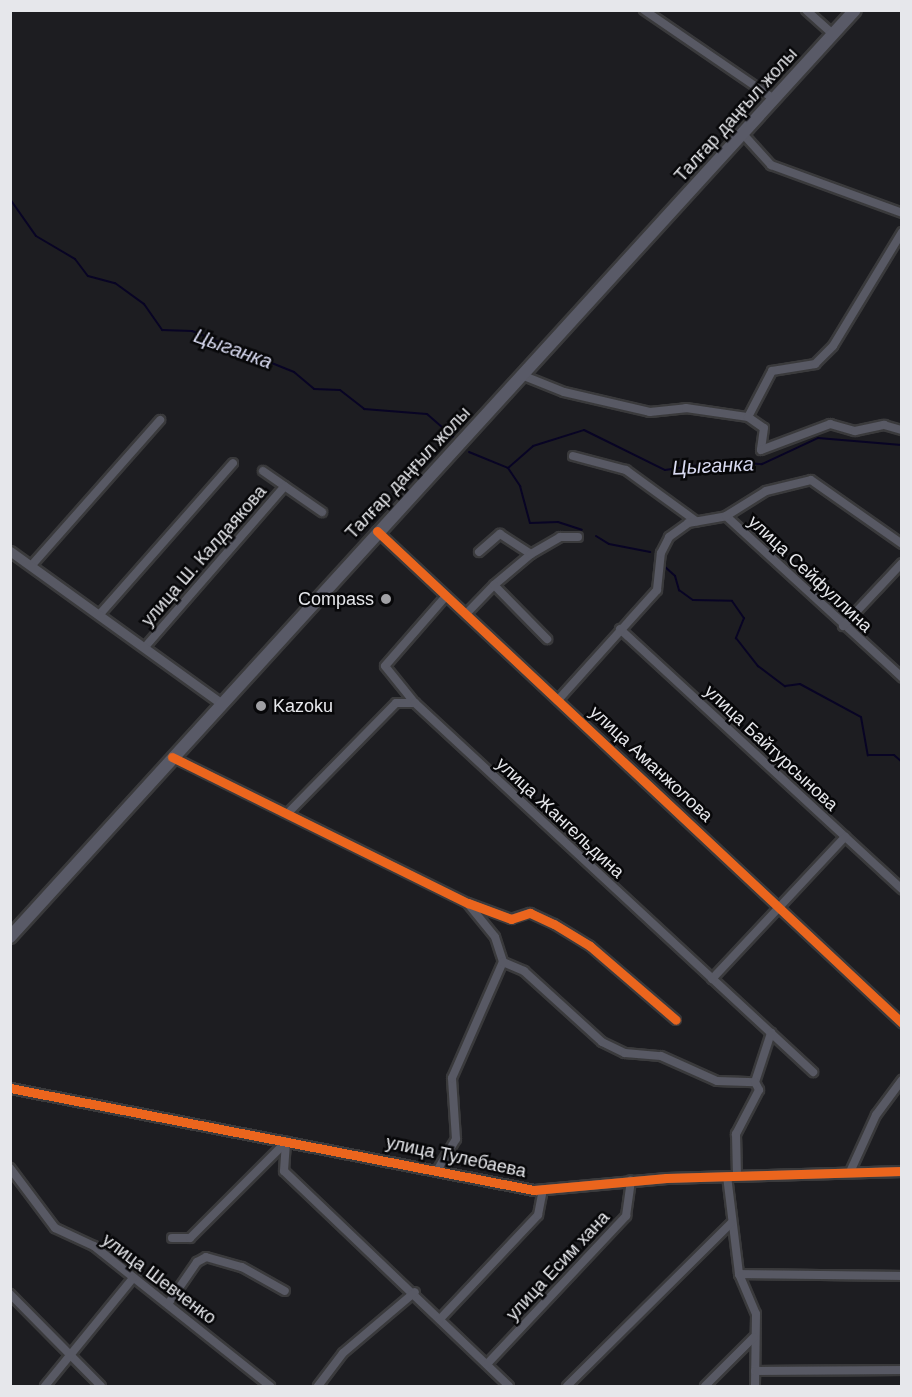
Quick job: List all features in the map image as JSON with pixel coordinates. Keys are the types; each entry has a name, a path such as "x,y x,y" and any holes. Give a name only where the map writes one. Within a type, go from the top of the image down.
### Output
{"main road":[{"name":"Талғар даңғыл жолы","path":"10,937 377,531 524,376 855,10"}],"street":[{"path":"644,10 774,99"},
{"path":"806,10 833,34"},
{"path":"743,134 771,165 902,213"},
{"path":"748,417 772,371 815,364 833,346 902,232"},
{"path":"524,376 564,392 650,412 686,408 748,417 764,428 761,450 830,424 855,431 884,425 902,430"},
{"path":"31,566 160,420"},
{"path":"573,456 626,470 696,521"},
{"path":"100,614 233,463"},
{"path":"263,471 322,512"},
{"path":"558,700 657,590 669,537 696,521 726,516 766,491 811,480 902,544"},
{"name":"улица Ш. Калдаякова","path":"146,647 285,486"},
{"name":"улица Сейфуллина","path":"726,516 843,626 902,677"},
{"name":"улица Аманжолова","path":"377,531 782,908 902,1023"},
{"path":"479,552 500,534 531,554"},
{"path":"465,614 494,585 531,554 555,538 578,537"},
{"path":"10,551 221,703"},
{"path":"843,626 902,563"},
{"path":"494,585 547,639"},
{"name":"улица Жангельдина","path":"446,596 385,666 415,703 813,1071"},
{"name":"улица Байтурсынова","path":"620,629 902,889"},
{"path":"288,813 396,703 415,703"},
{"path":"172,757 468,903 511,919 530,913 554,924 590,946 676,1020"},
{"path":"712,979 782,908 845,837"},
{"path":"438,1169 456,1139 453,1078 504,962 495,937 468,903"},
{"path":"504,962 524,971 602,1042 625,1053 661,1056 717,1081 755,1082"},
{"path":"738,1176 736,1134 759,1090 755,1082 771,1033"},
{"path":"849,1172 876,1115 902,1080"},
{"name":"улица Тулебаева","path":"10,1088 543,1189 631,1180 902,1171"},
{"path":"172,1238 190,1238 286,1142"},
{"path":"286,1142 284,1171 415,1292 509,1386"},
{"name":"улица Шевченко","path":"10,1168 55,1228 94,1246 270,1386"},
{"path":"727,1176 730,1223 739,1274 756,1314 755,1386"},
{"name":"улица Есим хана","path":"488,1363 626,1216 631,1180"},
{"path":"440,1319 538,1215 543,1189"},
{"path":"567,1386 730,1223"},
{"path":"168,1304 196,1262 206,1257 242,1267 285,1291"},
{"path":"739,1274 902,1276"},
{"path":"45,1386 67,1353 133,1278"},
{"path":"318,1386 343,1353 415,1292"},
{"path":"10,1294 101,1386"},
{"path":"705,1386 754,1337"},
{"path":"755,1371 902,1370"}],"waterway":[{"name":"Цыганка","path":"10,199 36,236 75,259 88,276 115,283 144,304 162,330 192,331 294,372 314,389 340,390 364,409 427,414 453,437"},
{"name":"Цыганка","path":"469,452 508,468 533,446 584,430 665,470 726,461 762,464 818,438 902,445"},
{"path":"508,468 520,486 530,523 558,522 582,530"},
{"path":"596,536 609,544 650,552"},
{"path":"664,566 675,576 679,590 693,600 732,601 744,618 736,638 758,666 785,686 800,684 861,717 868,755 894,755 902,762"}],"cycle path":[{"path":"377,531 902,1023"},
{"path":"172,757 468,903 511,919 530,913 554,924 590,946 676,1020"},
{"path":"10,1088 534,1190 666,1178 902,1171"}],"place":[{"name":"Compass","path":"386,599"},
{"name":"Kazoku","path":"261,706"}]}
